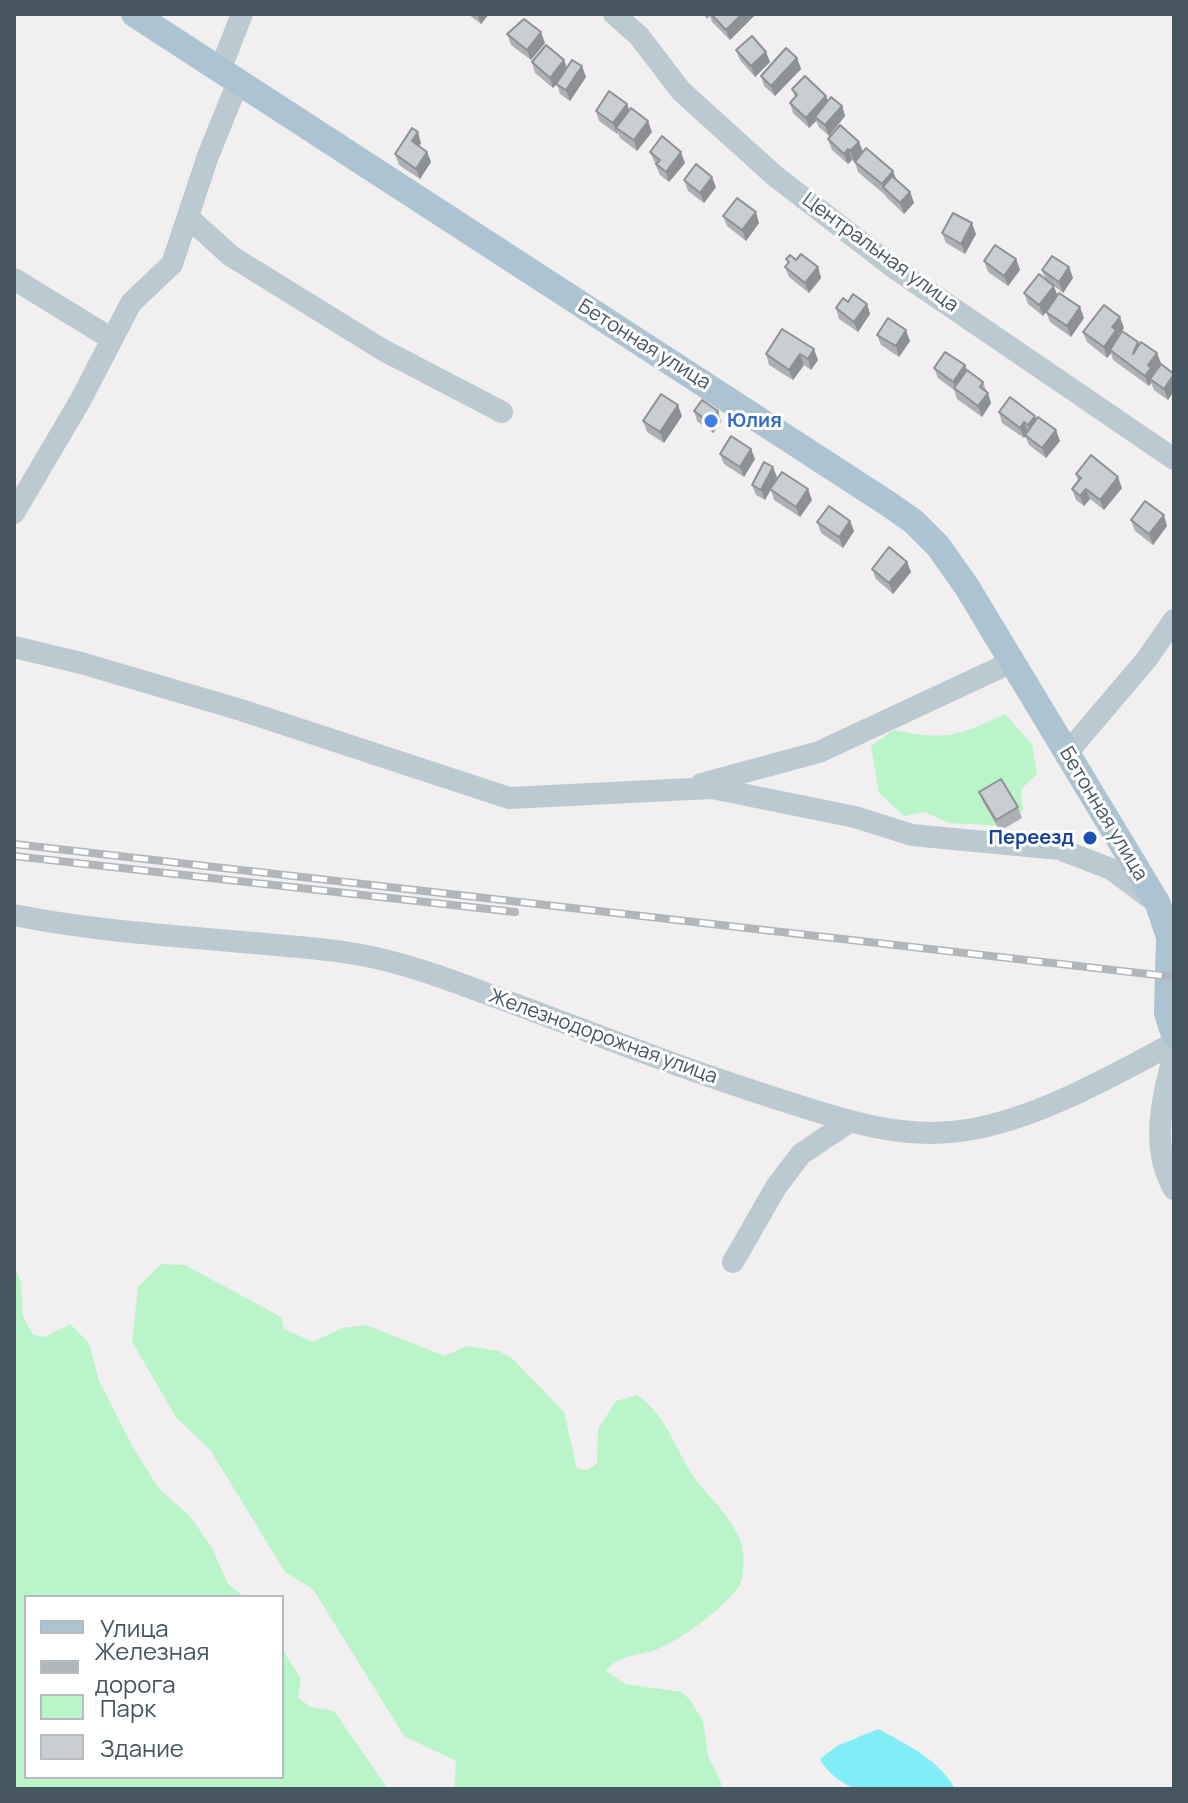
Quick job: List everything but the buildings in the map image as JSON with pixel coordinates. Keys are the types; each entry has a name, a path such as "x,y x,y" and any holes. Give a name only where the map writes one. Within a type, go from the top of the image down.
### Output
{"main road":[{"name":"Бетонная улица","path":"134,14 817,455 913,521 952,564 1162,914"},
{"path":"1162,914 1169,937 1167,1013 1174,1035"}],"street":[{"path":"14,513 80,401 131,303 172,264 208,156 242,14"},
{"name":"Центральная улица","path":"614,14 639,36 681,91 775,176 897,270 1174,459"},
{"path":"189,218 231,256 383,350 502,412"},
{"path":"14,279 112,339"},
{"path":"1067,753 1146,660 1174,620"},
{"path":"14,647 81,663 241,710 509,798 712,788 855,817 912,835 1059,849 1111,869 1162,914"},
{"path":"684,789 819,752 1012,662"},
{"name":"Железнодорожная улица","path":"14,915 97,929 324,950 378,958 470,988 736,1086 849,1122 905,1132 934,1134 968,1130 1012,1119 1102,1081 1174,1043"},
{"path":"1174,1055 1166,1084 1160,1135 1166,1175 1174,1189"},
{"path":"733,1262 776,1187 801,1154 849,1122"}],"green space":[{"path":"1005,714 1032,744 1037,774 1021,789 1023,810 1005,826 949,823 925,812 904,816 879,793 871,746 894,730 940,736 963,732"},
{"path":"14,1264 21,1283 23,1316 33,1335 45,1337 70,1324 89,1343 99,1381 134,1449 159,1489 190,1516 212,1548 228,1584 242,1595 24,1595 24,1779 284,1779 284,1652 301,1679 298,1697 310,1707 334,1711 388,1789 14,1789"},
{"path":"161,1264 185,1265 281,1317 284,1329 313,1342 342,1328 366,1325 445,1356 467,1346 499,1351 513,1359 564,1412 577,1469 588,1470 597,1463 598,1429 616,1401 637,1395 648,1404 665,1425 692,1474 735,1528 743,1549 743,1574 741,1582 727,1600 690,1631 665,1646 622,1659 606,1671 625,1684 682,1692 690,1700 703,1721 708,1756 724,1789 454,1789 456,1761 404,1736 313,1589 285,1572 211,1451 176,1417 132,1342 138,1287"}],"water":[{"path":"878,1729 931,1761 955,1789 855,1788 837,1778 820,1759 837,1746"}],"railway":[{"path":"14,844 1174,977"},
{"path":"14,856 515,912"}],"place":[{"name":"Юлия","path":"711,421"},
{"name":"Переезд","path":"1090,838"}]}
